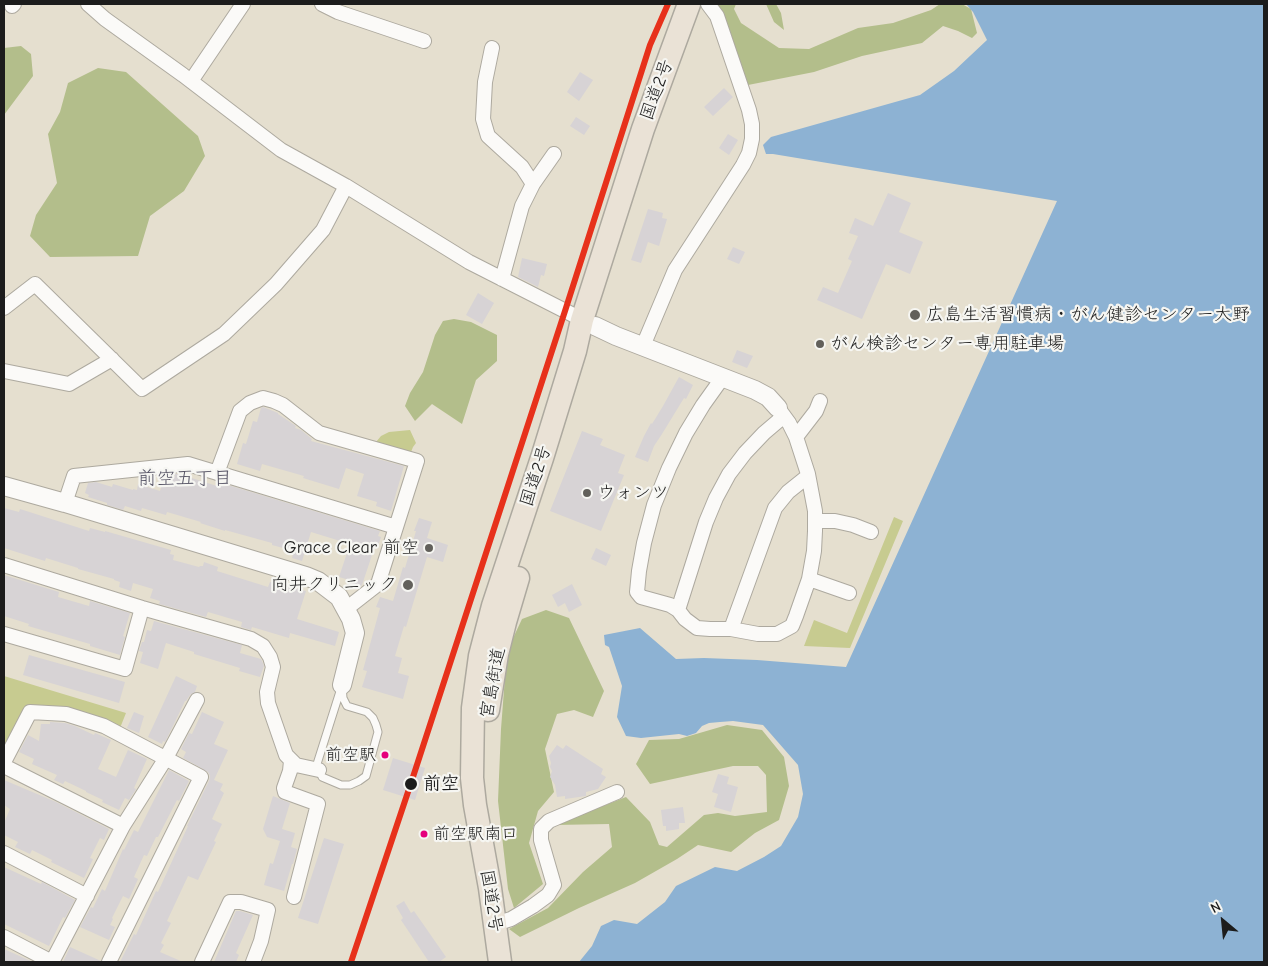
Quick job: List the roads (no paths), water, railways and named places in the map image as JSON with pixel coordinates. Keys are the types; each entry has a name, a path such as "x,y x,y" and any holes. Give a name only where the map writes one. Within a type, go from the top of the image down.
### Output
{"highway":[{"name":"国道2号","path":"547,486 589,323 643,130 689,4"},
{"name":"国道2号","path":"500,962 472,778 473,708 480,656 493,606 572,360 589,323 657,134 707,4"},
{"name":"宮島街道","path":"490,888 485,846 483,787 484,754 491,687 505,622 547,486"}],"street":[{"path":"88,4 105,19 191,81 281,150 346,186 469,262 616,336 723,377 762,393 773,402 796,436 808,476 815,511 814,551 808,579 792,626 777,634 758,634 731,629 697,628 670,605 641,597 638,592 644,543 654,505 686,433 703,404 723,377"},
{"path":"191,81 242,4"},
{"path":"322,4 340,8 424,40"},
{"path":"643,346 675,270 742,165 749,152 752,138 749,110 717,16 707,4"},
{"path":"492,48 485,82 483,119 488,136 522,167 533,184"},
{"path":"502,279 522,206 533,184 554,154"},
{"path":"4,308 35,284 142,389 224,334 276,284 323,230 346,186"},
{"path":"4,372 69,384 112,360"},
{"path":"217,473 240,411 250,403 263,398 283,405 319,433 418,461 378,584 346,609"},
{"path":"796,436 813,415 820,401"},
{"path":"678,610 706,522 729,474 781,412"},
{"path":"65,503 74,476 188,464 396,527"},
{"path":"731,629 775,508 788,492 808,476"},
{"path":"4,486 318,581 339,597 346,609 355,633 342,685"},
{"path":"815,521 835,521 871,532"},
{"path":"4,565 142,608 251,639 262,646 270,657 273,667 267,692 268,703 286,755 296,765 319,770"},
{"path":"808,579 849,593"},
{"path":"4,634 125,670 142,608"},
{"path":"4,937 52,962 123,826 166,758 197,700"},
{"path":"4,762 30,712 66,714 104,726 201,777 109,962"},
{"path":"291,761 290,771 284,788 285,792 318,804 294,897"},
{"path":"4,766 123,826"},
{"path":"495,924 511,919 533,906 548,895 554,885 541,840 541,829 548,821 618,792"},
{"path":"4,853 87,896"},
{"path":"202,962 230,902 241,902 268,910 261,941 253,962"}],"lane":[{"path":"342,685 343,698 347,706 367,712 373,718 378,732 366,776 350,785 341,785 322,777 317,764 342,685"},
{"path":"331,720 347,706"}],"water":[{"path":"966,4 1264,4 1264,962 579,962 592,946 601,926 614,920 637,924 665,902 676,886 715,867 737,871 781,846 798,817 803,794 798,765 763,725 733,721 720,722 709,723 702,726 696,733 687,736 679,734 641,738 626,736 617,717 622,686 609,647 605,645 604,635 640,628 676,659 757,660 846,667 1057,201 766,154 763,145 771,137 920,95 954,71 987,40 973,12"}],"place":[{"name":"広島生活習慣病・がん健診センター大野","path":"915,315"},
{"name":"がん検診センター専用駐車場","path":"820,344"},
{"name":"ウォンツ","path":"587,493"},
{"name":"Grace Clear 前空","path":"429,548"},
{"name":"向井クリニック","path":"408,585"},
{"name":"前空駅","path":"385,755"},
{"name":"前空","path":"411,784"},
{"name":"前空駅南口","path":"424,834"}],"district":[{"name":"前空五丁目","path":"185,479"}]}
